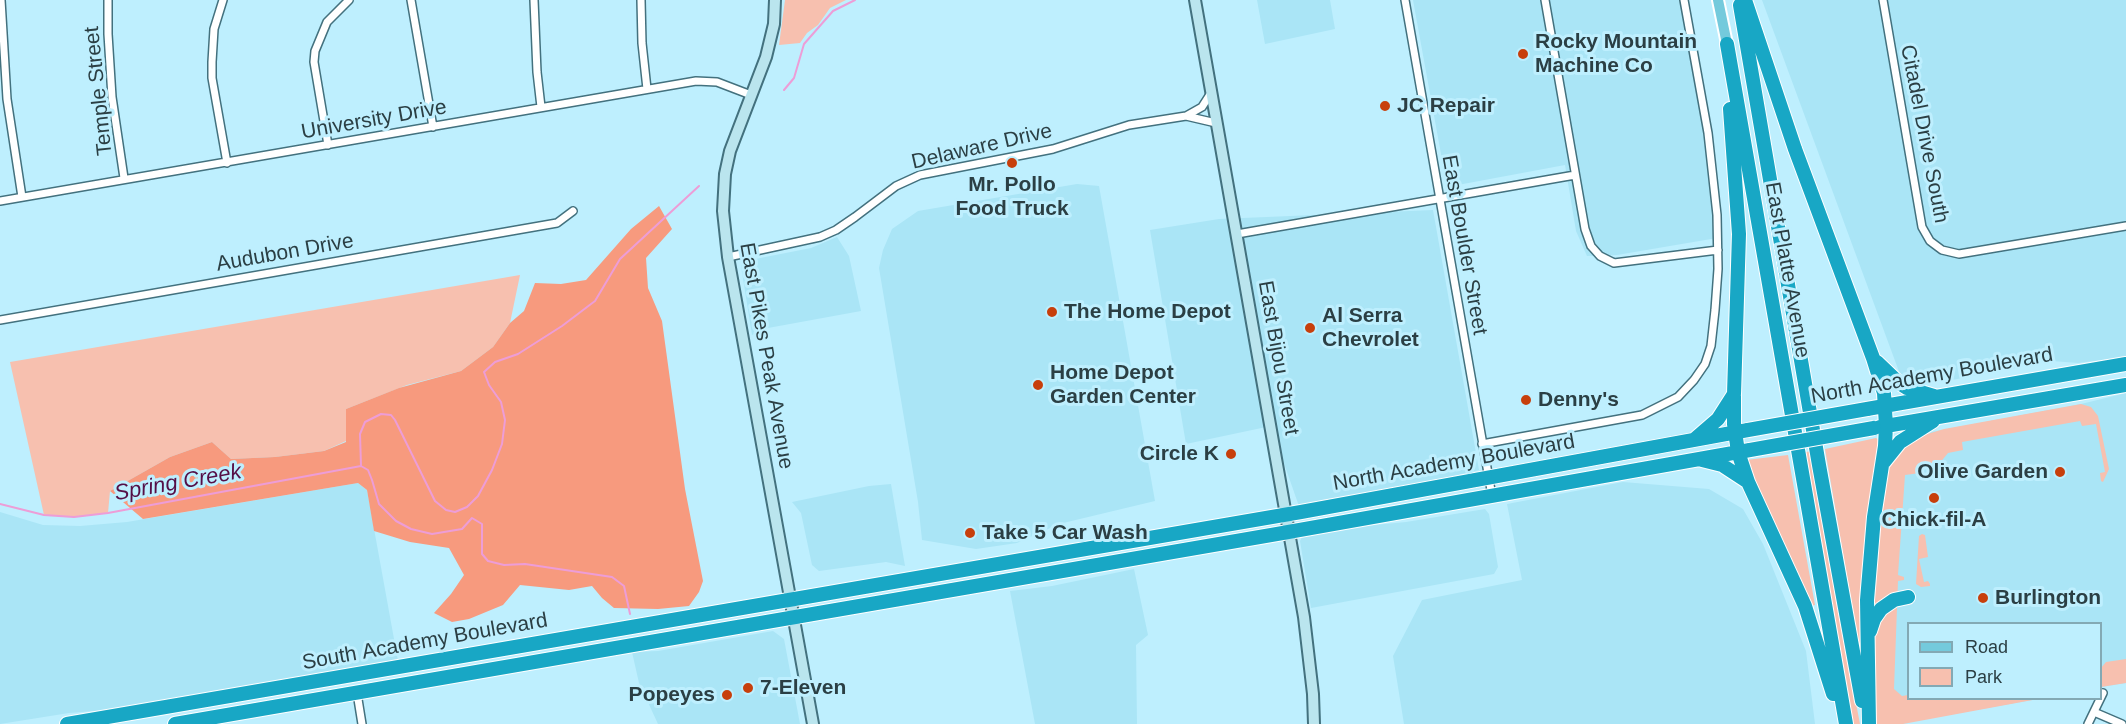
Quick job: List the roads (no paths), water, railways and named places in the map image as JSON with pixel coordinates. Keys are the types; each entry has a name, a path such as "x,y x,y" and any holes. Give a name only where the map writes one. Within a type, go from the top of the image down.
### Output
{"highway":[{"name":"East Platte Avenue","path":"1739,0 1819,465 1868,724"},
{"path":"1745,0 1795,148 1881,380 1885,406 1880,427 1883,464 1874,517 1870,563 1867,645 1868,724"},
{"path":"1726,44 1739,234 1734,394 1748,482 1805,606 1844,724"},
{"name":"East Platte Avenue","path":"1726,44 1844,724"},
{"path":"1873,358 1899,383 1915,391 1938,397"},
{"name":"North Academy Boulevard","path":"789,600 2126,364"},
{"name":"North Academy Boulevard","path":"792,617 2126,385"},
{"path":"1694,440 1716,421 1734,394"},
{"path":"1883,464 1900,442 1941,417"},
{"path":"1697,459 1722,465 1748,482"},
{"path":"1867,645 1878,611 1894,600 1908,597"},
{"name":"South Academy Boulevard","path":"68,724 789,600"},
{"name":"South Academy Boulevard","path":"175,724 792,617"}],"main road":[{"name":"East Pikes Peak Avenue","path":"776,0 770,42 762,69 734,138 725,174 723,211 728,256 813,724"},
{"name":"East Bijou Street","path":"1195,0 1289,532 1310,664 1314,724"},
{"name":"East Platte Avenue","path":"1718,0 1726,44"}],"street":[{"path":"1,0 7,99 22,197"},
{"name":"Temple Street","path":"108,0 112,97 124,178"},
{"path":"223,0 214,29 212,63 227,163"},
{"path":"328,145 314,62 315,51 327,22 349,0"},
{"path":"411,0 433,127"},
{"path":"534,0 541,108"},
{"path":"641,0 642,43 647,89"},
{"name":"East Boulder Street","path":"1405,0 1492,496"},
{"path":"1545,0 1587,238 1595,252 1614,262 1623,262 1718,250"},
{"path":"1482,444 1633,418 1651,412 1677,397 1700,372 1711,346 1716,310 1718,250 1713,163 1684,0"},
{"name":"Citadel Drive South","path":"1883,0 1922,227 1929,241 1942,250 1959,254 2126,226"},
{"name":"University Drive","path":"0,201 647,89 707,81 729,86 751,95"},
{"path":"1186,116 1202,107 1211,93"},
{"name":"Delaware Drive","path":"728,256 820,237 843,225 896,186 926,173 1053,149 1129,125 1186,116 1216,123"},
{"path":"1236,234 1575,176"},
{"name":"Audubon Drive","path":"0,320 557,223 573,211"},
{"path":"357,693 362,724"},
{"path":"2088,724 2100,700"},
{"path":"2094,712 2122,724"}],"waterway":[{"path":"784,90 794,78 804,44 833,11 855,0"},
{"path":"361,466 360,434 365,422 381,414 391,415 435,501 446,510 455,512 467,507 478,496 492,470 502,444 505,420 501,402 489,385 484,372 495,362 518,354 562,326 595,301 620,259 699,186"},
{"path":"361,466 368,470 379,504 396,521 411,529 432,534 462,529 472,518 482,524 482,554 488,561 504,565 525,564 612,577 624,586 630,614"},
{"name":"Spring Creek","path":"0,504 44,515 74,517 108,513 361,466"}],"place":[{"name":"Rocky Mountain Machine Co","path":"1523,54"},
{"name":"JC Repair","path":"1385,106"},
{"name":"Mr. Pollo Food Truck","path":"1012,163"},
{"name":"The Home Depot","path":"1052,312"},
{"name":"Al Serra Chevrolet","path":"1310,328"},
{"name":"Home Depot Garden Center","path":"1038,385"},
{"name":"Denny's","path":"1526,400"},
{"name":"Circle K","path":"1231,454"},
{"name":"Olive Garden","path":"2060,472"},
{"name":"Chick-fil-A","path":"1934,498"},
{"name":"Take 5 Car Wash","path":"970,533"},
{"name":"Burlington","path":"1983,598"},
{"name":"7-Eleven","path":"748,688"},
{"name":"Popeyes","path":"727,695"}]}
